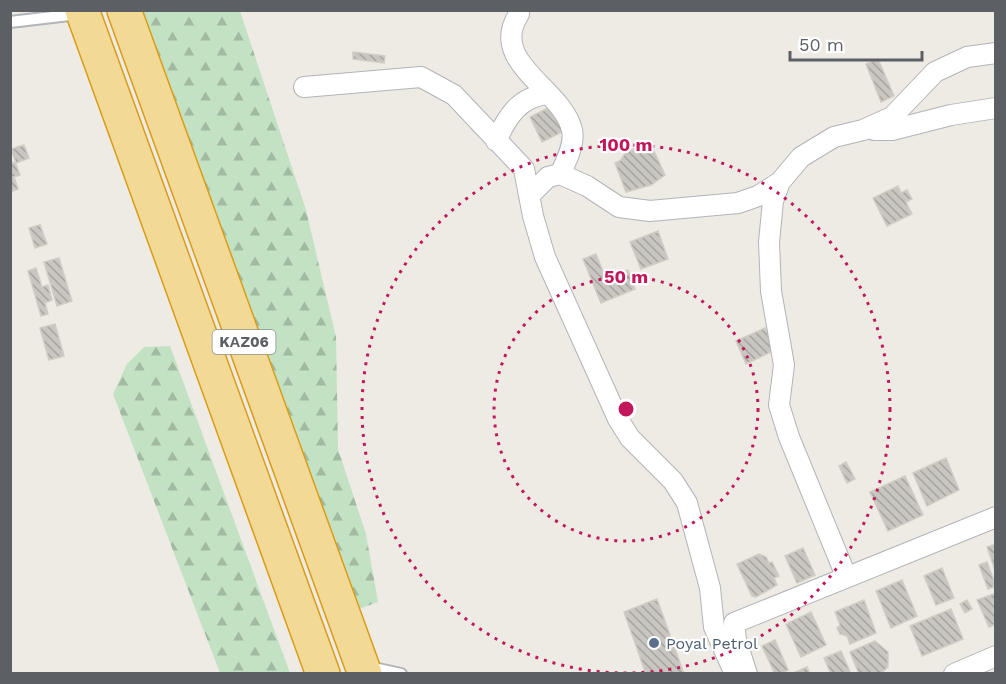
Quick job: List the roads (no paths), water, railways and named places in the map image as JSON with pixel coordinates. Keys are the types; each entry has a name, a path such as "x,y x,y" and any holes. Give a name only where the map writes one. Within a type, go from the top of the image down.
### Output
{"highway":[{"name":"KАZ06","path":"124,10 363,669"},
{"name":"KАZ06","path":"83,12 323,674"}],"street":[{"path":"519,14 512,25 511,40 515,55 548,94 557,101 572,132 568,155 560,174"},
{"path":"529,196 549,177 560,174 587,186 619,207 650,211 738,203 758,196 780,182 801,157 834,137 863,130 892,117 935,72 967,57 996,53"},
{"path":"304,87 421,77 454,95 524,169 545,257 618,419 630,438 673,481 687,503 711,588 714,627 735,674"},
{"path":"496,141 505,122 518,105 533,96 548,94"},
{"path":"863,130 891,129 951,115 996,108"},
{"path":"780,182 773,201 770,242 771,291 784,365 779,405 789,437 846,576"},
{"path":"747,674 734,623 996,517"},
{"path":"954,674 996,656"}],"lane":[{"path":"10,22 20,23 83,12"},
{"path":"363,669 401,674"}],"place":[{"name":"Poyal Petrol","path":"654,643"}]}
